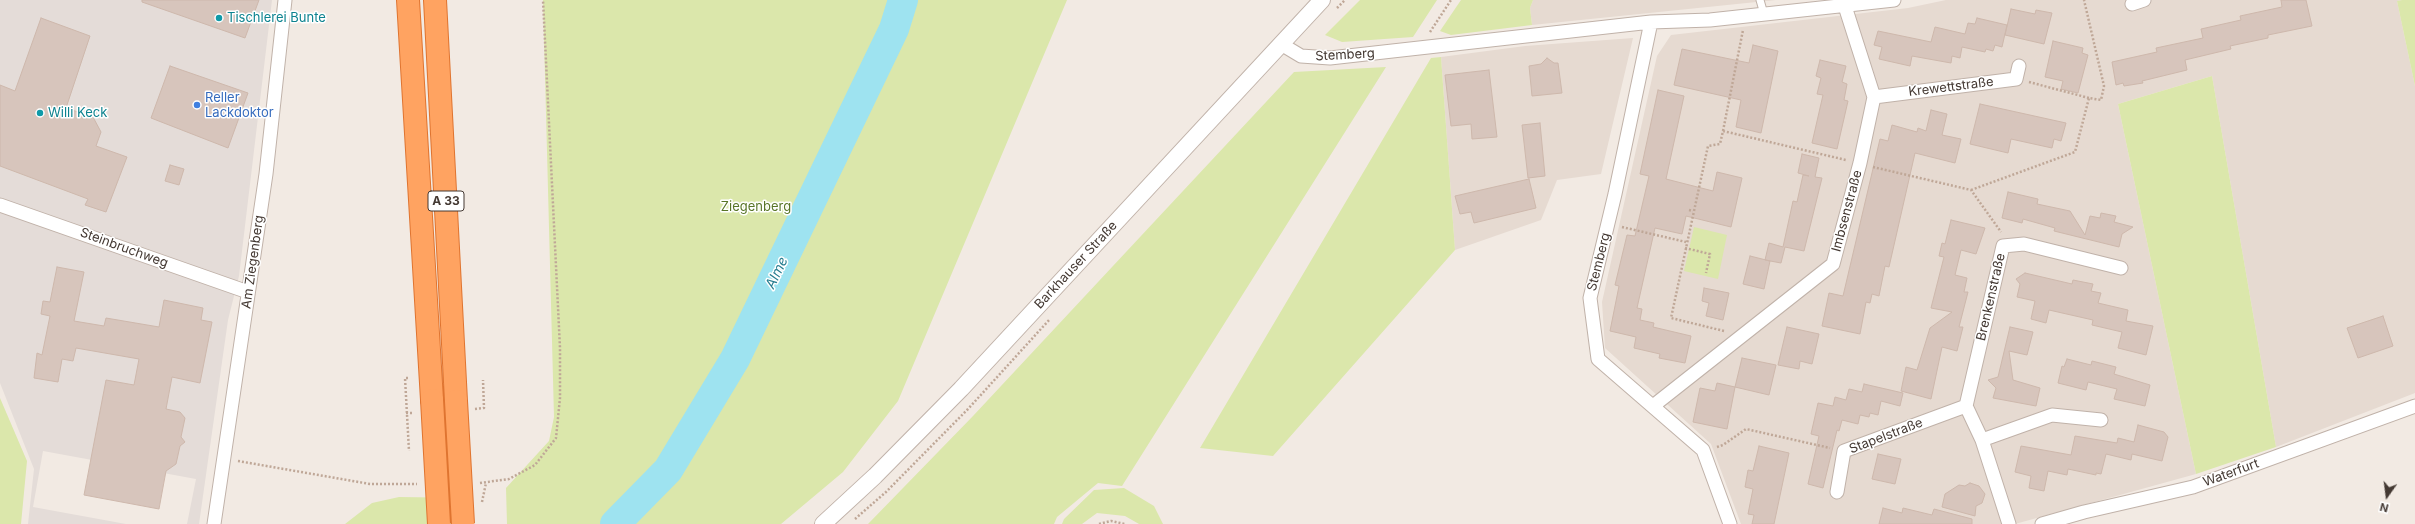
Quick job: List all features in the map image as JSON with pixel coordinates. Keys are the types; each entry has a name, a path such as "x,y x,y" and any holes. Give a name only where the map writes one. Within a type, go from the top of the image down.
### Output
{"highway":[{"name":"A 33","path":"408,0 439,524"},
{"name":"A 33","path":"436,0 463,524"}],"street":[{"name":"Am Ziegenberg","path":"214,524 266,174 285,0"},
{"name":"Barkhauser Straße","path":"823,524 875,476 961,389 1322,0"},
{"name":"Stemberg","path":"1281,44 1301,56 1330,58 1651,22 1746,16 1844,3 1894,0"},
{"path":"2132,4 2144,0"},
{"name":"Imbsenstraße","path":"1652,406 1744,336 1833,264 1860,163 1874,97 1844,3"},
{"name":"Stemberg","path":"1651,22 1609,223 1590,298 1598,359 1703,450 1730,524"},
{"name":"Krewettstraße","path":"1874,97 2018,72"},
{"name":"Steinbruchweg","path":"0,204 248,292"},
{"name":"Brenkenstraße","path":"1966,406 2003,246 2024,244 2121,268"},
{"path":"1966,406 1982,440 2009,524"},
{"name":"Stapelstraße","path":"1837,492 1844,451 1966,406"},
{"name":"Waterfurt","path":"2042,524 2084,512 2193,487 2415,406"},
{"path":"1982,440 2052,415 2101,420"}],"lane":[{"path":"1760,0 1764,14"}],"path":[{"path":"478,483 509,479 535,465 556,438 560,398 560,348 543,0"},
{"path":"1420,49 1451,0"},
{"path":"2018,72 2089,98 2101,100 2104,86 2084,0"},
{"path":"1744,336 1671,318 1686,242 1708,146 1720,144 1746,16"},
{"path":"1723,131 1971,190 2075,152 2089,98"},
{"path":"1971,190 2003,235 2003,246"},
{"path":"1689,210 1693,211"},
{"path":"1609,223 1686,242"},
{"path":"1685,248 1710,254 1706,273"},
{"path":"408,378 405,378 409,451"},
{"path":"483,380 484,408"},
{"path":"1703,450 1723,445 1746,428 1844,451"},
{"path":"224,458 370,484 424,484"},
{"path":"1099,524 1111,521 1125,524"}],"shaded area":[{"path":"0,0 272,0 239,276 228,320 199,524 187,524 196,479 43,451 33,507 126,524 28,524 34,469 0,383"},
{"path":"1533,0 1776,0 1532,25 1530,8"},
{"path":"1946,0 2402,0 2397,1 2415,86 2415,393 2276,447 2212,76 2118,104 2196,474 2015,524 1741,524 1711,444 1605,348 1602,302 1657,56 1671,35 1908,8"},
{"path":"1633,38 1601,174 1557,180 1541,220 1455,250 1441,57 1525,46"}],"green space":[{"name":"Ziegenberg","path":"543,0 1067,0 898,401 843,472 781,524 507,524 506,488 549,441 554,417"},
{"path":"1360,0 1437,0 1413,37 1342,42 1325,35"},
{"path":"1461,0 1533,0 1530,8 1532,25 1451,35 1440,31"},
{"path":"2415,0 2415,86 2397,1"},
{"path":"1441,57 1455,250 1273,456 1200,448 1431,58"},
{"path":"1386,67 1122,486 1098,483 1057,517 1054,524 868,524 973,416 1294,72"},
{"path":"2212,76 2276,447 2196,474 2118,104"},
{"path":"1694,227 1727,235 1718,279 1684,271"},
{"path":"0,398 27,461 21,524 0,524"},
{"path":"1124,488 1154,506 1163,524 1139,524 1125,516 1097,513 1082,524 1062,524 1064,519 1094,490"},
{"path":"399,497 472,498 465,524 345,524 372,503"}],"building":[{"name":"Tischlerei Bunte","path":"142,0 259,0 245,38 142,2"},
{"path":"2281,0 2306,0 2312,26 2268,35 2268,38 2230,46 2231,49 2185,60 2187,70 2142,81 2143,83 2124,86 2123,83 2116,85 2112,62 2157,52 2156,48 2203,38 2201,29 2241,20 2240,16 2282,7"},
{"path":"2011,9 2035,14 2036,10 2052,13 2044,44 2005,35"},
{"name":"Willi Keck","path":"41,18 90,36 66,108 93,117 101,132 96,146 127,157 106,212 85,205 88,199 0,166 0,85 15,91"},
{"path":"1977,18 2007,25 2002,47 1995,45 1993,51 1986,49 1985,52 1962,47 1960,58 1952,56 1951,63 1912,56 1910,66 1879,59 1882,47 1874,45 1878,31 1931,42 1935,27 1965,34 1968,23 1975,24"},
{"path":"2053,41 2083,48 2082,53 2088,55 2078,93 2061,89 2063,81 2045,77"},
{"path":"1753,45 1778,51 1761,133 1736,127 1741,100 1674,85 1682,49 1749,63"},
{"path":"1547,58 1554,63 1558,63 1562,93 1532,96 1529,66 1541,64"},
{"path":"1820,60 1846,66 1842,82 1847,84 1844,100 1848,101 1837,149 1812,143 1823,95 1817,94 1821,78 1816,76"},
{"path":"170,66 248,93 228,148 151,118"},
{"path":"1489,70 1497,137 1472,139 1471,124 1451,126 1445,75"},
{"path":"1658,90 1684,96 1666,179 1713,191 1717,172 1742,178 1731,227 1686,216 1682,234 1655,228 1637,308 1642,309 1640,320 1654,323 1653,327 1691,336 1685,363 1659,358 1660,354 1634,348 1636,337 1610,331 1619,286 1615,285 1627,235 1635,236 1649,176 1640,174"},
{"path":"1980,104 2066,123 2061,141 2054,139 2052,148 2011,139 2008,153 1970,144"},
{"path":"1931,110 1947,114 1942,135 1961,139 1955,163 1915,153 1889,267 1885,266 1879,296 1872,294 1870,303 1866,302 1860,334 1822,326 1829,293 1843,296 1880,139 1888,141 1892,125 1917,132 1918,128 1926,131"},
{"path":"1540,123 1545,176 1528,178 1522,125"},
{"path":"1802,154 1819,158 1815,177 1822,178 1804,251 1785,247 1781,263 1765,260 1769,243 1783,247 1793,201 1797,202 1803,175 1809,176 1798,173"},
{"path":"170,165 184,169 179,185 165,181"},
{"path":"1529,179 1536,208 1474,223 1471,212 1460,214 1455,196"},
{"path":"2008,192 2038,199 2037,204 2070,211 2085,235 2090,216 2100,218 2101,213 2116,216 2114,222 2133,227 2122,234 2119,247 2054,231 2055,228 2023,219 2022,223 2002,218"},
{"path":"1951,220 1985,228 1976,254 1961,250 1955,275 1967,278 1964,292 1968,292 1959,327 1963,327 1957,351 1942,347 1931,399 1901,391 1906,367 1917,370 1930,328 1952,312 1931,308 1944,257 1939,256 1942,243 1945,244"},
{"path":"1750,256 1770,261 1764,289 1743,284"},
{"path":"57,267 84,272 74,321 104,326 106,318 159,327 164,300 203,308 201,320 212,322 200,383 172,377 166,409 180,412 185,418 181,437 185,442 180,446 176,464 166,471 159,509 84,495 106,380 134,385 139,359 76,348 73,361 62,359 58,382 34,378 37,353 42,355 50,316 41,314 43,301 50,302"},
{"path":"2025,273 2072,284 2073,280 2093,284 2091,291 2101,293 2098,303 2128,310 2126,321 2153,326 2146,355 2118,348 2122,332 2092,325 2093,320 2049,310 2046,323 2031,319 2035,301 2017,297 2020,284 2016,279"},
{"path":"1704,288 1729,293 1723,320 1706,316 1709,303 1702,301"},
{"path":"2383,316 2393,346 2358,358 2347,328"},
{"path":"1787,327 1819,334 1812,364 1800,361 1799,369 1778,365"},
{"path":"2010,327 2033,332 2027,355 2009,351 2013,380 2040,388 2036,406 1993,398 1996,388 1988,380 1998,377"},
{"path":"1742,358 1776,365 1769,395 1735,387"},
{"path":"2067,359 2091,365 2092,361 2116,367 2114,374 2150,385 2145,406 2114,399 2117,389 2088,382 2086,390 2058,383 2062,366 2064,367"},
{"path":"1717,383 1735,387 1727,429 1693,422 1700,388 1715,391"},
{"path":"1864,384 1903,393 1900,406 1881,401 1878,415 1870,413 1869,417 1860,415 1858,424 1842,420 1839,431 1837,430 1823,488 1808,484 1819,436 1811,434 1818,403 1833,406 1835,397 1846,400 1849,389 1862,392"},
{"path":"2138,425 2164,432 2168,437 2162,461 2132,454 2131,460 2106,454 2101,474 2096,473 2096,475 2068,469 2067,475 2048,471 2044,491 2029,488 2031,476 2015,472 2021,446 2071,455 2075,436 2117,443 2118,438 2134,442"},
{"path":"1759,446 1789,453 1774,524 1752,524 1754,515 1748,514 1753,489 1745,487 1748,470 1753,471"},
{"path":"1878,454 1901,459 1895,484 1872,479"},
{"path":"1970,483 1979,486 1985,494 1982,503 1976,506 1975,516 1942,507 1945,494 1959,485 1965,486"},
{"path":"1883,508 1902,513 1903,508 1932,515 1934,509 1972,519 1972,524 1879,524"}],"waterway":[{"name":"Alme","path":"615,524 668,470 735,359 894,29 903,0"}],"place":[{"name":"Tischlerei Bunte","path":"219,18"},
{"name":"Reller Lackdoktor","path":"197,105"},
{"name":"Willi Keck","path":"40,113"}]}
